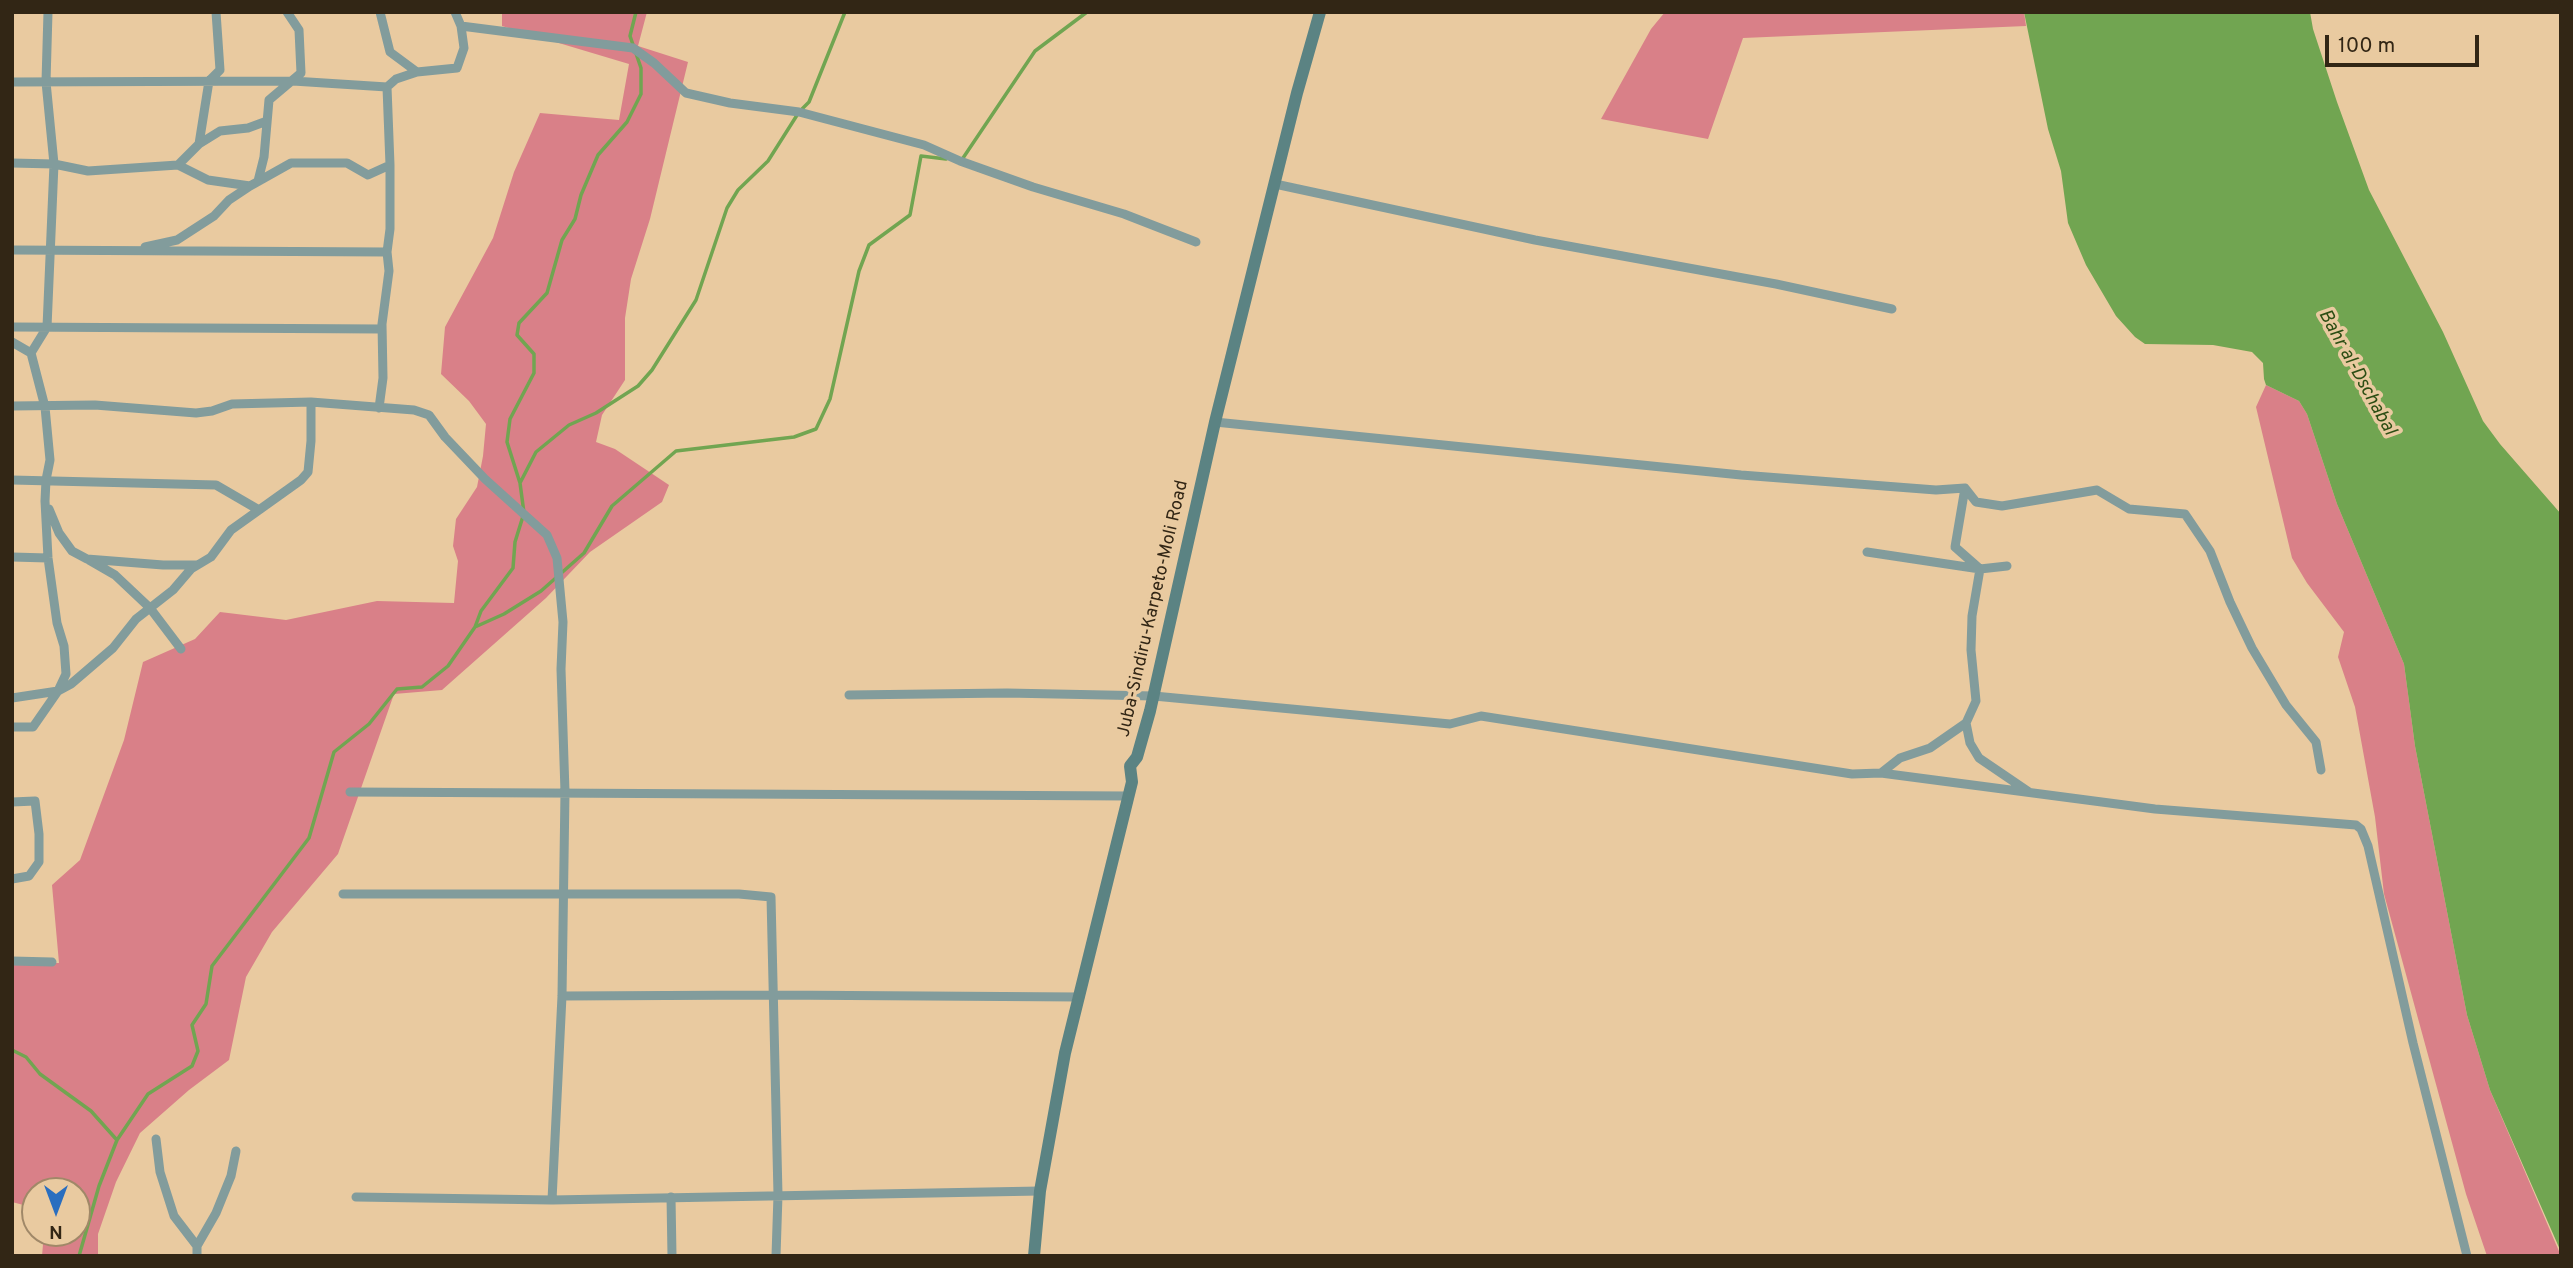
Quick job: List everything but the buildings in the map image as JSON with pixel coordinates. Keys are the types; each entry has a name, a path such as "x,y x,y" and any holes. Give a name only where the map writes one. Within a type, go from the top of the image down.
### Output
{"main road":[{"name":"Juba-Sindiru-Karpeto-Moli Road","path":"1034,1256 1040,1191 1065,1053 1129,796 1132,782 1130,766 1138,757 1154,696 1216,422 1297,93 1321,12"}],"street":[{"path":"31,353 47,327 48,251 54,164 46,82 48,12"},
{"path":"199,144 209,81 220,70 216,12"},
{"path":"254,183 264,157 269,100 301,74 299,30 287,12"},
{"path":"380,12 390,52 417,72"},
{"path":"12,82 293,81 387,87 396,79 417,72 457,68 464,48 456,12"},
{"path":"461,26 633,48 654,63 686,93 730,103 799,112 923,145 1033,187 1124,214 1196,242"},
{"path":"379,408 383,378 382,329 389,271 387,252 390,229 390,165 387,87"},
{"path":"178,165 199,144 220,131 248,128 267,121"},
{"path":"12,163 54,164 88,171 178,165 208,180 254,183"},
{"path":"48,251 135,250 177,240 214,216 254,183 291,163 347,163 368,174 390,165"},
{"path":"1275,184 1535,240 1776,284 1892,309"},
{"path":"12,250 387,252"},
{"path":"12,327 382,329"},
{"path":"12,342 31,353 45,407 50,460 45,501 48,558 57,623 64,646 65,674 58,691 33,727 12,727"},
{"path":"12,698 58,691 71,684 113,648 136,619 173,590 191,569 211,557 231,530 308,472 312,441 311,402"},
{"path":"12,406 96,405 195,413 232,404 311,402 414,410 429,415 445,437 547,536 556,558 563,622 561,670 565,792 562,996 552,1200"},
{"path":"1216,422 1741,475 1936,491 1965,488"},
{"path":"12,480 216,485 259,510"},
{"path":"1965,488 1955,547 1980,569"},
{"path":"1965,488 1976,502 2002,506 2097,490 2129,509 2185,514 2210,551 2252,648 2286,705 2316,742 2321,770"},
{"path":"45,501 72,551 115,575 149,608 181,649"},
{"path":"1867,552 1980,569 2007,566"},
{"path":"12,557 48,558"},
{"path":"87,559 163,565 201,564"},
{"path":"1881,773 1900,758 1930,748 1966,723 1976,701 1970,650 1972,616 1980,569"},
{"path":"849,695 1007,693 1154,696 1450,724 1481,716 1852,774 1881,773 2155,809 2349,822 2361,829 2368,846 2413,1043 2467,1256"},
{"path":"1966,723 1970,743 1979,758 2032,793"},
{"path":"350,792 1129,796"},
{"path":"12,802 35,801 38,862 29,876 12,879"},
{"path":"343,894 739,894 771,897 778,1195 776,1256"},
{"path":"12,961 52,961"},
{"path":"562,996 1080,998"},
{"path":"156,1139 160,1172 174,1216 197,1251"},
{"path":"197,1251 231,1176 236,1151"},
{"path":"356,1198 552,1200 1040,1191"},
{"path":"671,1198 672,1256"}],"shaded area":[{"path":"502,12 647,12 638,46 688,62 650,219 631,279 625,318 625,380 602,415 596,442 615,449 669,485 662,502 590,552 546,598 442,690 394,694 338,854 272,932 246,977 229,1060 189,1090 140,1133 116,1182 98,1234 98,1256 42,1256 43,1247 91,1247 91,1177 21,1177 21,1204 12,1202 12,963 59,963 52,885 80,860 124,740 143,662 195,639 220,612 286,620 377,601 454,603 458,561 453,546 456,519 477,487 486,424 469,401 441,374 445,327 493,238 514,172 540,113 619,120 629,64 502,26"},
{"path":"1665,12 2024,12 2026,26 1743,38 1708,139 1601,119 1651,29"},
{"path":"2266,385 2299,401 2307,414 2337,504 2404,664 2415,746 2467,1015 2490,1090 2561,1256 2487,1256 2466,1194 2384,894 2375,817 2355,707 2338,657 2344,632 2307,583 2292,558 2256,407"}],"water":[{"name":"Bahr al-Dschabal","path":"2024,12 2310,12 2337,102 2369,190 2443,332 2483,421 2561,514 2561,1252 2490,1090 2467,1015 2415,746 2404,664 2337,504 2307,414 2299,401 2266,385 2263,363 2252,352 2213,345 2145,344 2116,316 2086,265 2068,223 2061,171 2048,129"}],"waterway":[{"path":"475,627 481,611 513,568 515,542 524,513 520,483 507,442 510,419 534,373 534,354 517,335 519,323 547,293 562,240 575,219 581,195 598,155 627,122 641,94 641,68 630,36 636,12"},
{"path":"520,483 536,452 569,425 596,413 638,386 652,370 696,300 727,208 738,190 768,161 799,112 809,102 845,12"},
{"path":"961,161 1035,51 1087,12"},
{"path":"79,1256 99,1186 117,1140 148,1094 192,1066 198,1051 192,1025 206,1004 212,966 309,838 334,752 369,724 397,689 422,687 448,666 475,627 504,614 541,591 584,553 612,506 676,451 794,437 816,429 830,399 859,271 869,245 910,215 921,156 946,159"},
{"path":"12,1050 26,1057 40,1074 91,1111 116,1139"}]}
